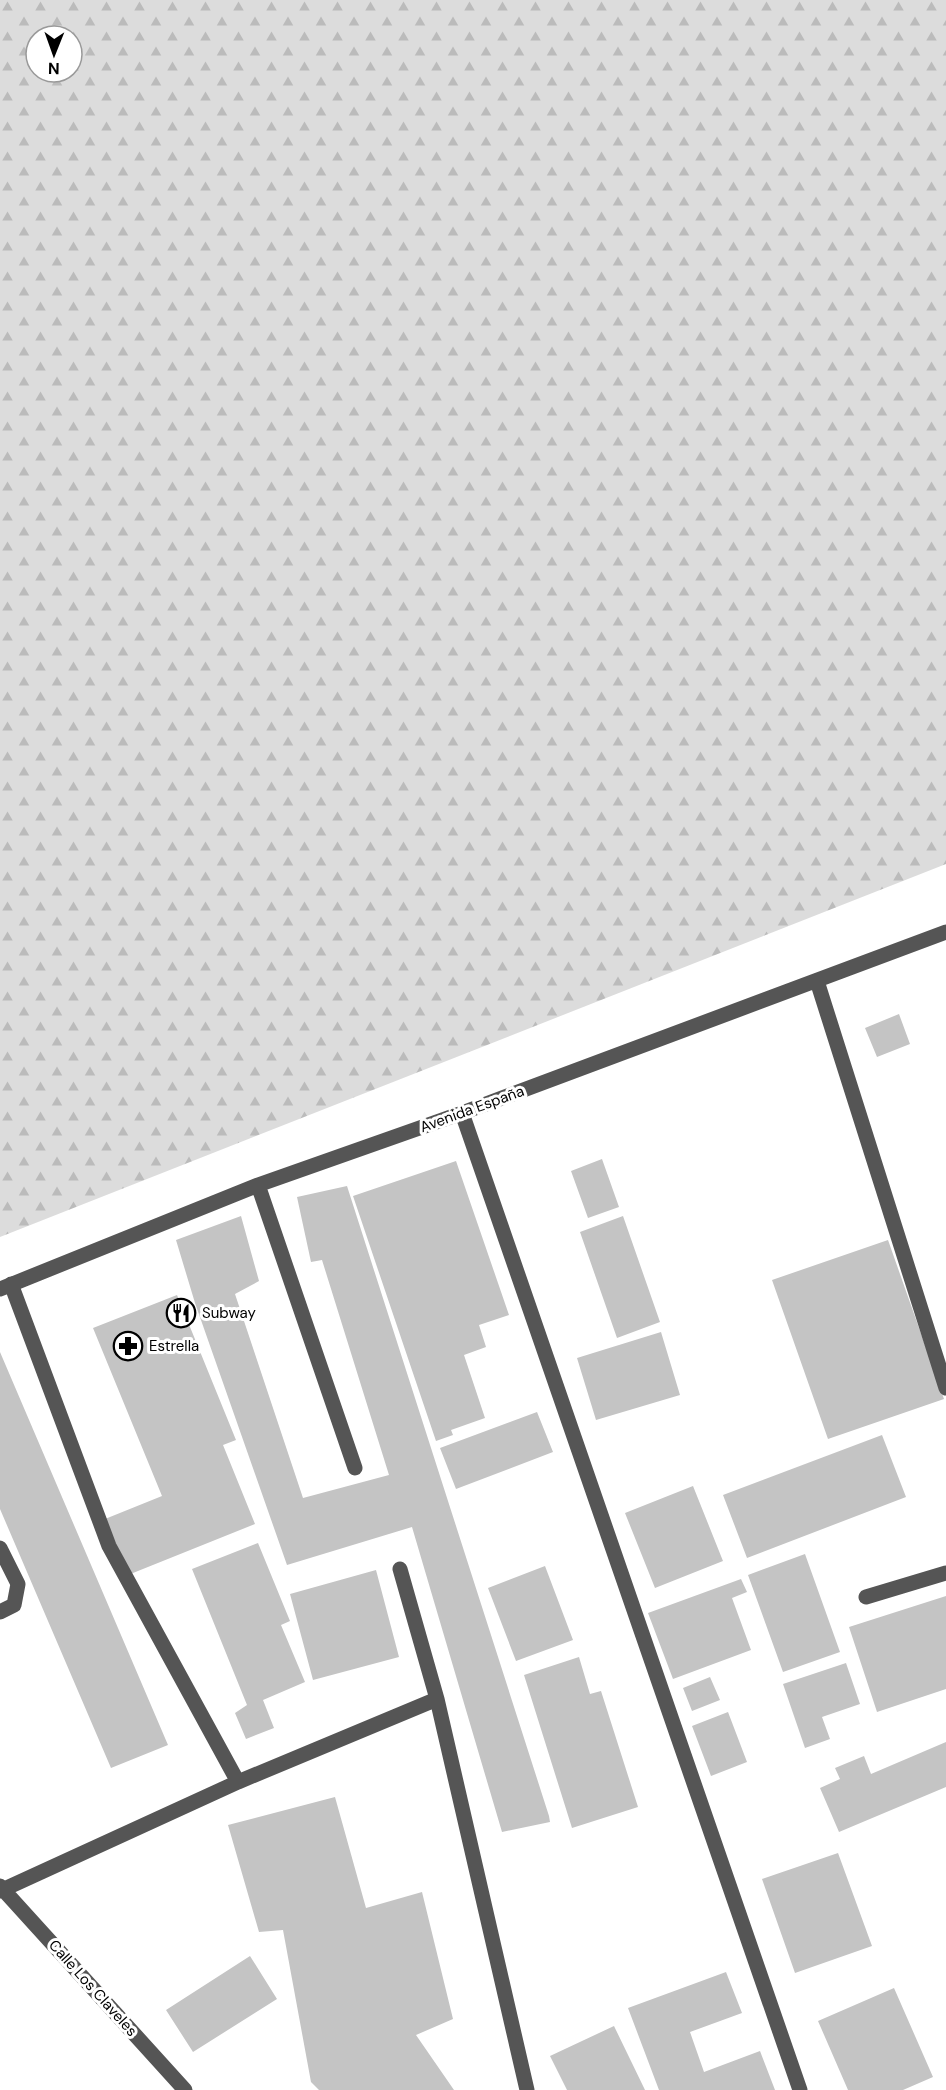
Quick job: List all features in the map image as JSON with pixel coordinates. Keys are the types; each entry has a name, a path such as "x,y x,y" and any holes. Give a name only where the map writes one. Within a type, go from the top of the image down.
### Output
{"street":[{"name":"Avenida España","path":"5,1287 258,1185 462,1113 946,932"},
{"path":"817,981 946,1388"},
{"path":"462,1113 800,2090"},
{"path":"258,1185 355,1468"},
{"path":"5,1287 109,1546 238,1782"},
{"path":"0,1548 18,1584 14,1605 0,1612"},
{"path":"400,1569 437,1699 527,2090"},
{"path":"866,1597 946,1573"},
{"path":"1,1889 238,1782 437,1699"},
{"name":"Calle Los Claveles","path":"1,1889 185,2090"}],"green space":[{"path":"0,0 946,0 946,864 0,1237"}],"building":[{"path":"899,1014 910,1044 877,1057 865,1028"},
{"path":"602,1159 619,1207 588,1218 571,1171"},
{"path":"456,1161 509,1315 479,1325 486,1347 464,1355 485,1418 451,1430 453,1435 436,1441 353,1196"},
{"path":"347,1186 550,1822 502,1832 412,1527 287,1565 195,1303 176,1240 241,1216 259,1281 235,1294 303,1498 389,1475 322,1260 311,1262 297,1197"},
{"path":"623,1216 660,1322 617,1338 580,1232"},
{"path":"888,1240 944,1399 828,1439 772,1280"},
{"path":"177,1295 236,1440 223,1445 255,1524 128,1575 105,1519 162,1496 93,1328"},
{"path":"661,1332 680,1395 596,1420 577,1358"},
{"path":"0,1352 168,1745 111,1768 0,1509"},
{"path":"537,1412 553,1452 456,1489 440,1448"},
{"path":"882,1435 906,1497 747,1558 723,1495"},
{"path":"693,1486 723,1561 655,1588 625,1513"},
{"path":"258,1543 290,1621 281,1625 305,1682 263,1700 274,1728 246,1739 235,1713 247,1705 192,1569"},
{"path":"805,1554 840,1652 783,1672 748,1575"},
{"path":"545,1566 573,1640 516,1661 488,1588"},
{"path":"376,1570 399,1657 313,1680 290,1594"},
{"path":"741,1579 747,1592 732,1598 751,1650 673,1679 648,1613"},
{"path":"946,1596 946,1689 877,1712 849,1627"},
{"path":"579,1657 590,1694 601,1691 638,1807 572,1828 524,1675"},
{"path":"846,1663 860,1704 822,1717 830,1739 805,1748 783,1684"},
{"path":"710,1677 720,1700 692,1711 683,1688"},
{"path":"728,1712 747,1762 711,1776 692,1726"},
{"path":"946,1742 946,1787 839,1832 820,1788 840,1779 835,1768 864,1756 871,1774"},
{"path":"335,1797 366,1908 422,1892 453,2019 416,2035 454,2090 319,2090 311,2082 283,1930 259,1932 228,1825"},
{"path":"838,1853 872,1946 795,1973 762,1879"},
{"path":"250,1956 277,1999 193,2052 166,2010"},
{"path":"726,1972 742,2013 690,2032 704,2072 760,2051 775,2090 659,2090 628,2008"},
{"path":"894,1988 933,2077 903,2090 848,2090 818,2021"},
{"path":"614,2026 645,2090 567,2090 550,2056"}],"place":[{"name":"Subway","path":"181,1313"},
{"name":"Estrella","path":"128,1346"}]}
